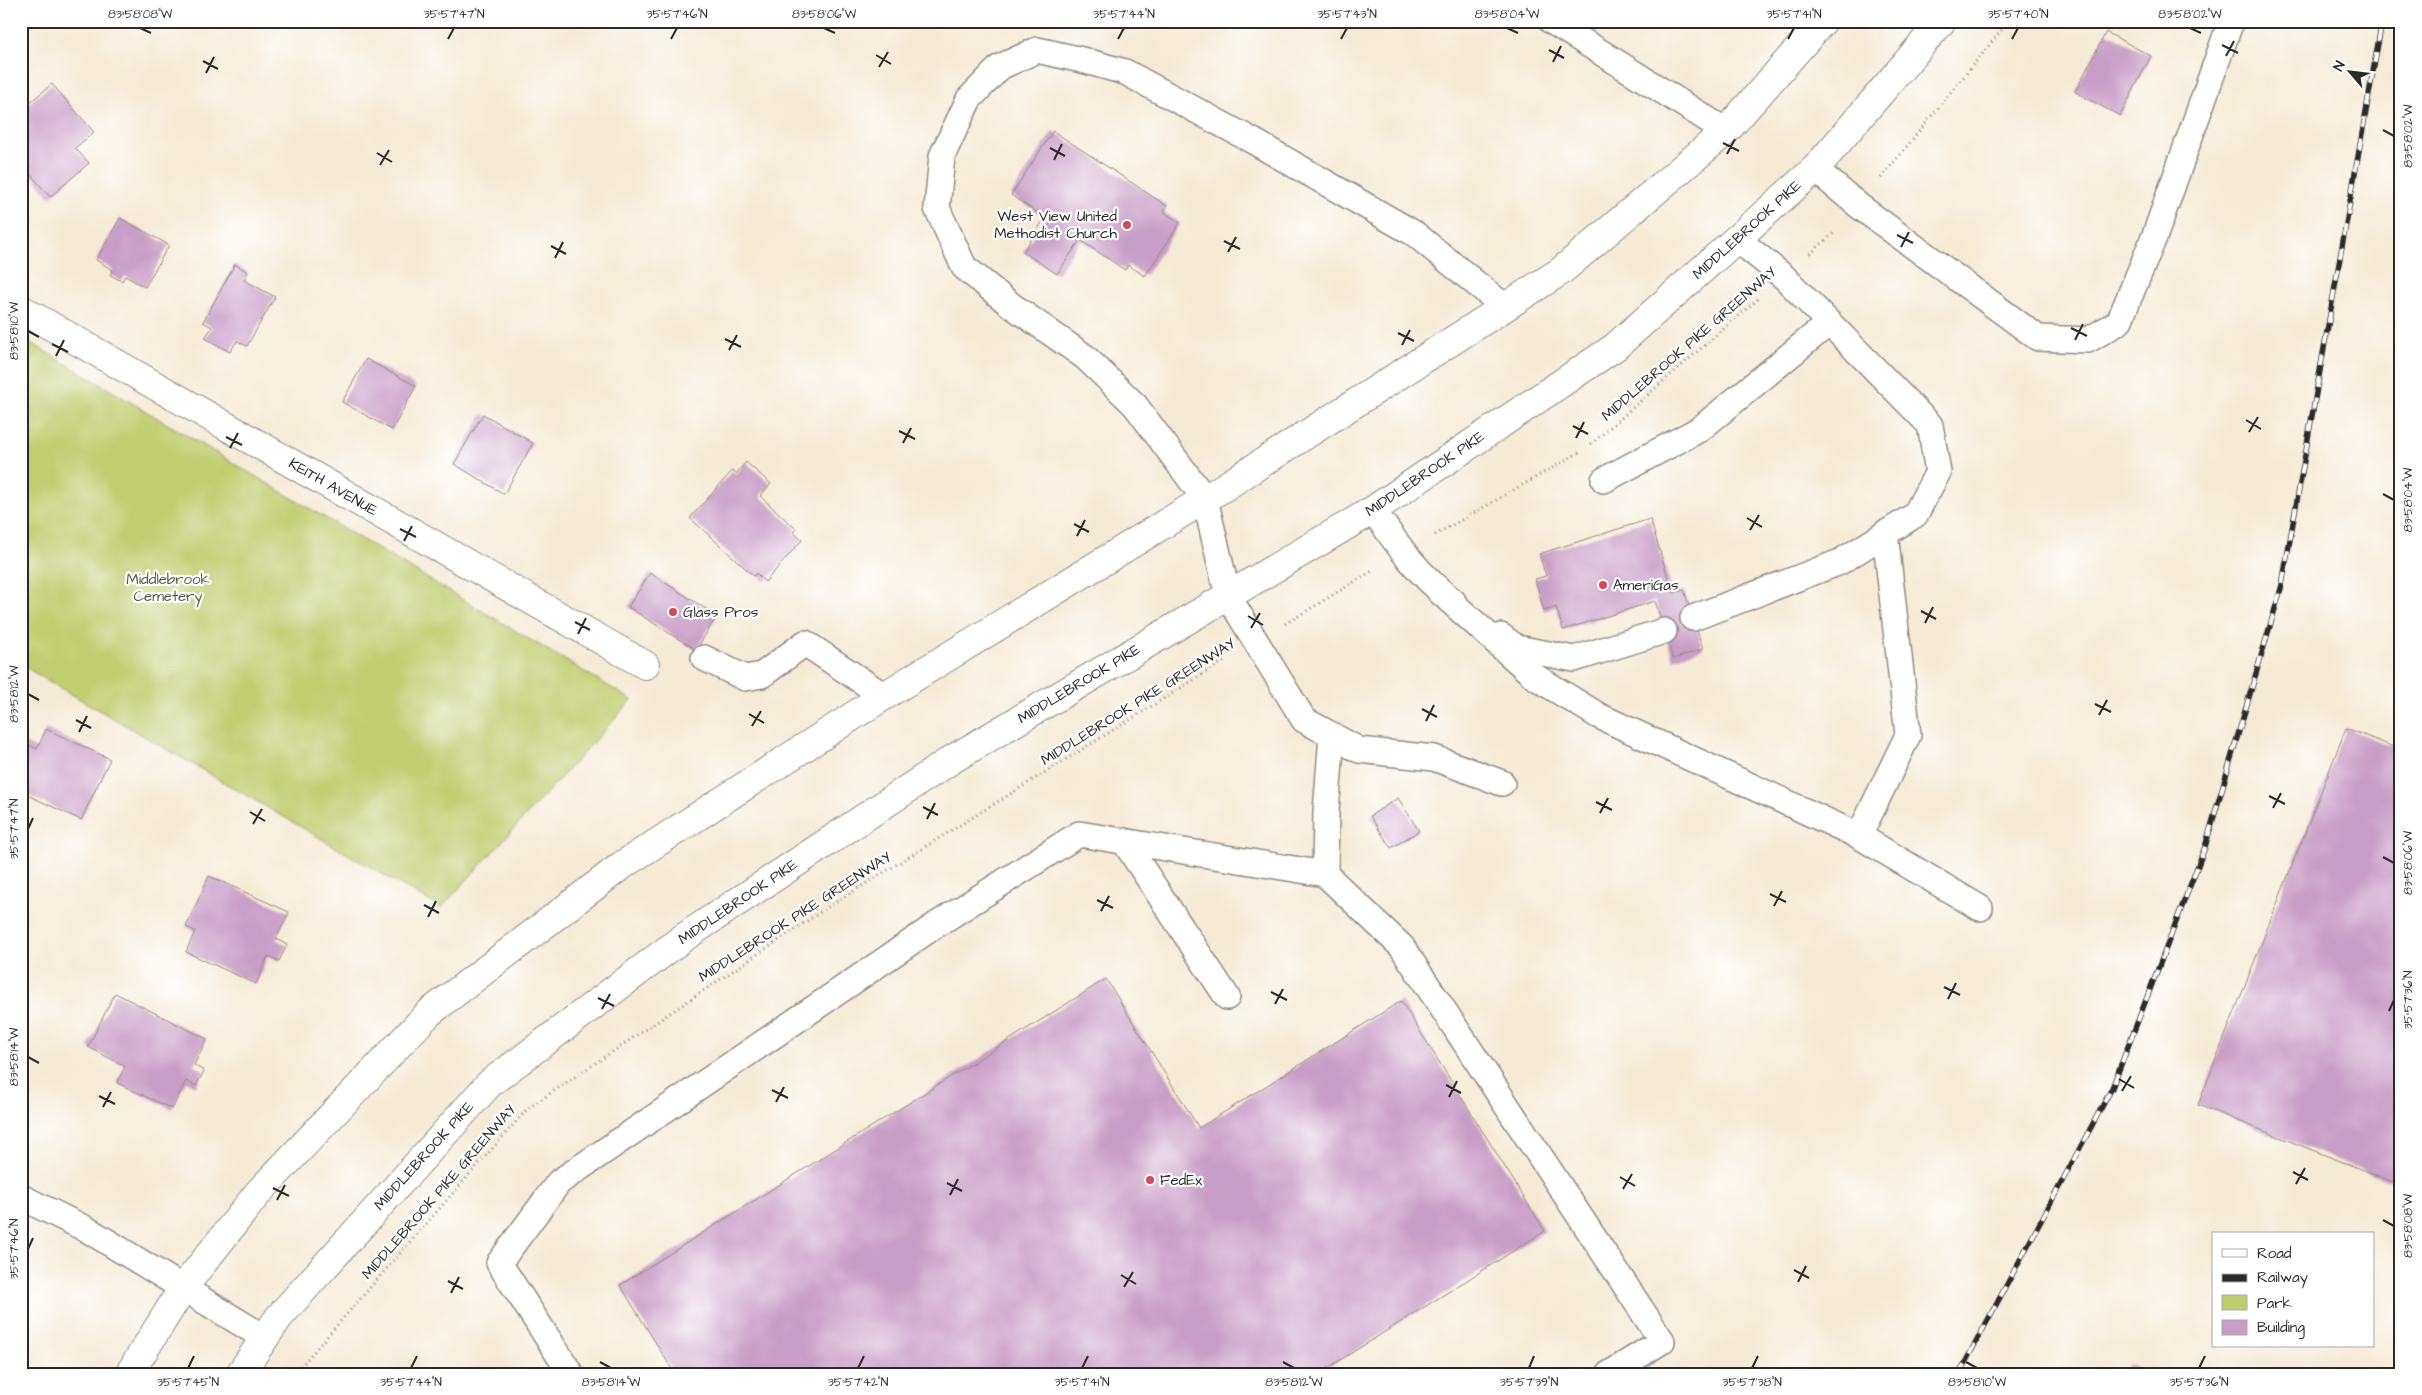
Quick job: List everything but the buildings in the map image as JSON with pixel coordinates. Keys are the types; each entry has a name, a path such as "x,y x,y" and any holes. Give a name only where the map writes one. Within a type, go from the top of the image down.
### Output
{"main road":[{"path":"129,1374 183,1288 258,1193 429,1013 621,866 884,696 1205,499 1561,271 1726,131 1823,21"},
{"name":"MIDDLEBROOK PIKE","path":"240,1374 279,1317 490,1082 683,938 951,760 1373,510 1615,347 1815,169 1942,21"},
{"name":"KEITH AVENUE","path":"21,309 645,665"}],"lane":[{"path":"1551,21 1726,131"},
{"path":"1815,169 1859,206 2038,338 2088,340 2119,322 2155,234 2231,21"},
{"path":"1502,783 1434,758 1359,750 1304,720 1228,596 1205,499 1135,405 1085,357 1011,305 964,267 938,208 942,156 968,99 1000,67 1037,50 1125,72 1253,141 1415,234 1505,307"},
{"path":"1693,618 1840,562 1915,515 1938,472 1930,425 1784,277 1737,239"},
{"path":"1604,480 1700,429 1829,323"},
{"path":"1373,510 1404,553 1439,591 1534,676 1600,716 1860,836 1980,908"},
{"path":"1860,836 1908,735 1885,533"},
{"path":"1439,591 1517,648 1574,659 1664,630"},
{"path":"704,658 745,678 762,675 805,643 884,696"},
{"path":"1324,874 1326,812 1332,735"},
{"path":"571,1374 499,1263 559,1182 936,925 1079,834 1324,874 1402,947 1662,1341 1609,1374"},
{"path":"1124,841 1227,997"},
{"path":"21,1197 88,1230 265,1338"}],"path":[{"name":"MIDDLEBROOK PIKE GREENWAY","path":"294,1374 527,1109 825,910 1257,642 1404,553 1587,448 1840,228 2009,21"}],"green space":[{"name":"Middlebrook Cemetery","path":"21,337 632,700 441,908 21,665"}],"railway":[{"path":"1959,1374 2112,1088 2205,847 2282,585 2382,21"}],"place":[{"name":"West View United Methodist Church","path":"1127,225"},
{"name":"AmeriGas","path":"1603,585"},
{"name":"Glass Pros","path":"673,612"},
{"name":"FedEx","path":"1150,1180"}]}
